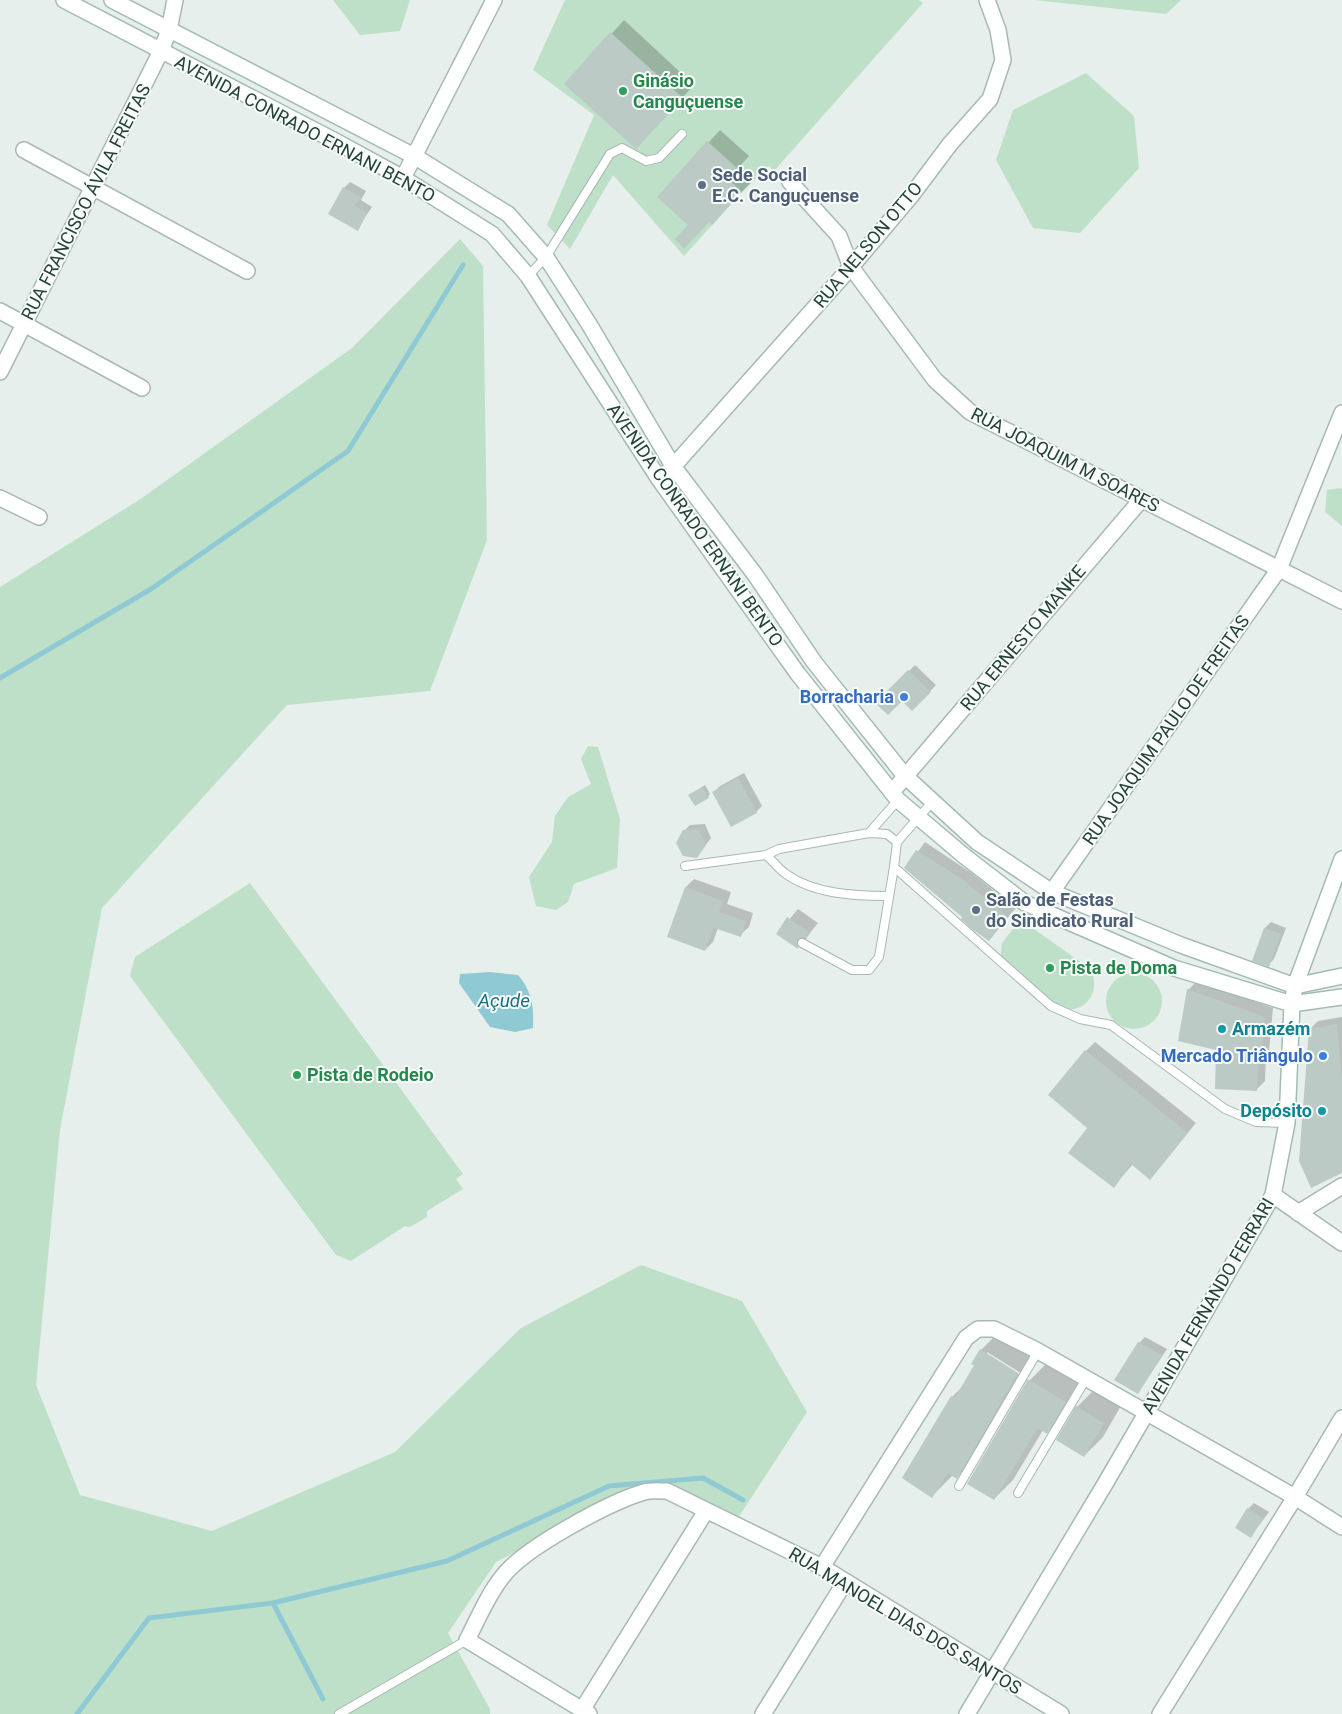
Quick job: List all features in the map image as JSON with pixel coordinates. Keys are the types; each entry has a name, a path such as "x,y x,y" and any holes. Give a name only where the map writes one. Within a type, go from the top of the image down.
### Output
{"street":[{"name":"AVENIDA CONRADO ERNANI BENTO","path":"64,0 403,178 492,234 528,276 659,479 798,674 895,796 963,855 1025,903 1174,968 1292,1004 1342,997"},
{"name":"AVENIDA CONRADO ERNANI BENTO","path":"112,0 414,156 508,214 546,257 589,324 673,466 756,576 814,662 905,776 977,842 1052,892 1181,946 1295,986"},
{"name":"RUA FRANCISCO ÁVILA FREITAS","path":"0,372 161,52 169,30 175,0"},
{"path":"403,178 494,0"},
{"name":"RUA NELSON OTTO","path":"659,479 673,466 851,267 911,196 950,144 990,99 1003,60 998,30 987,0"},
{"path":"24,150 248,271"},
{"name":"RUA JOAQUIM M SOARES","path":"790,182 839,236 851,267 935,380 970,412 1342,601"},
{"path":"0,311 24,326 142,388"},
{"name":"RUA JOAQUIM PAULO DE FREITAS","path":"1040,910 1279,569 1342,413"},
{"path":"0,498 39,517"},
{"name":"RUA ERNESTO MANKE","path":"895,796 905,776 1141,500"},
{"path":"798,674 814,662"},
{"name":"AVENIDA FERNANDO FERRARI","path":"967,1714 1147,1412 1272,1195 1287,1124 1292,1004 1295,986 1342,859"},
{"path":"1174,968 1181,946"},
{"path":"1295,986 1342,976"},
{"path":"1298,1213 1342,1186"},
{"path":"1272,1195 1342,1243"},
{"path":"822,1567 966,1338 978,1329 994,1329 1038,1351 1295,1497 1342,1527"},
{"path":"1160,1714 1342,1418"},
{"name":"RUA MANOEL DIAS DOS SANTOS","path":"467,1640 502,1576 516,1562 553,1537 624,1499 647,1491 667,1491 822,1567 1061,1714"},
{"path":"467,1640 585,1712 706,1511"},
{"path":"763,1714 845,1582"}],"lane":[{"path":"528,276 546,257 610,154 622,148 646,161 659,158 682,134"},
{"path":"868,833 895,796"},
{"path":"802,943 852,970 868,970 879,957 897,842 933,801"},
{"path":"685,866 766,855 780,849 868,833 888,834 897,842"},
{"path":"766,855 787,874 826,891 849,895 888,896"},
{"path":"894,867 1051,1006 1080,1019 1111,1025 1225,1109 1256,1122 1287,1124"},
{"path":"959,1486 1038,1351"},
{"path":"1018,1493 1086,1379"},
{"path":"339,1714 467,1640"}],"green space":[{"path":"333,0 410,0 400,31 360,35"},
{"path":"565,0 919,0 923,3 774,171 769,166 742,192 684,256 613,175 570,249 547,225 594,115 533,70"},
{"path":"1034,0 1181,0 1166,14"},
{"path":"1086,73 1134,116 1139,168 1080,233 1033,228 996,160 1013,110"},
{"path":"460,239 483,266 487,540 430,691 287,705 102,908 60,1130 36,1385 80,1495 212,1531 395,1452 521,1328 641,1265 742,1301 807,1412 738,1518 651,1482 496,1562 448,1633 490,1709 490,1714 0,1714 0,587 142,498 352,348"},
{"path":"1342,489 1342,526 1325,512 1327,490"},
{"path":"588,746 598,747 620,819 617,868 574,884 568,902 556,910 536,906 529,877 552,842 555,816 568,797 591,784 581,759"},
{"name":"Pista de Rodeio","path":"250,883 463,1174 456,1179 463,1189 427,1211 427,1217 410,1227 405,1226 351,1261 336,1255 130,976 135,957"},
{"name":"Pista de Doma","path":"1021,927 1034,929 1089,968 1093,975 1094,983 1091,997 1087,1003 1073,1009 1059,1007 1032,988 1008,966 1002,957 1002,943 1013,929"},
{"name":"Pista de Doma","path":"1134,973 1149,978 1157,986 1162,1001 1157,1016 1149,1024 1134,1029 1119,1024 1111,1016 1106,1001 1111,986 1119,978"}],"water":[{"name":"Açude","path":"490,972 518,975 523,981 531,1000 533,1028 515,1032 490,1027 459,983 460,974"}],"building":[{"name":"Ginásio Canguçuense","path":"610,32 683,98 636,149 564,84"},
{"name":"Sede Social E.C. Canguçuense","path":"707,141 738,169 728,179 742,192 712,225 709,222 684,249 675,239 688,225 657,197"},
{"path":"343,187 361,197 355,206 367,213 358,231 328,214"},
{"name":"Borracharia","path":"908,670 931,692 912,711 902,701 888,715 875,703"},
{"path":"738,778 757,813 731,827 712,792"},
{"path":"702,787 709,798 695,806 688,795"},
{"path":"683,830 699,830 706,845 697,858 683,856 676,843"},
{"path":"916,850 962,879 1008,917 989,941 972,929 961,919 962,917 904,868"},
{"path":"685,887 723,901 719,912 746,921 741,937 714,928 705,951 667,937"},
{"path":"787,917 810,933 806,939 801,937 797,940 798,949 776,934"},
{"path":"1264,928 1281,934 1269,967 1252,961"},
{"name":"Armazém","path":"1187,989 1265,1017 1261,1061 1258,1060 1257,1091 1215,1089 1216,1050 1178,1041"},
{"path":"1337,1024 1342,1082 1342,1173 1311,1188 1299,1161 1309,1029"},
{"path":"1085,1050 1188,1133 1150,1180 1131,1164 1114,1188 1068,1153 1087,1128 1048,1095"},
{"path":"1138,1342 1162,1355 1138,1394 1114,1380"},
{"path":"980,1349 1018,1373 957,1479 948,1473 932,1498 902,1478 951,1396 955,1398 974,1365 971,1364"},
{"path":"1028,1379 1066,1402 1047,1434 1038,1428 1035,1432 994,1500 967,1484"},
{"path":"1076,1406 1104,1423 1084,1457 1056,1440"},
{"path":"1247,1508 1263,1518 1251,1538 1235,1528"}],"waterway":[{"path":"0,678 151,589 348,451 463,265"},
{"path":"77,1714 149,1618 273,1603 447,1561 609,1486 703,1478 743,1500"},
{"path":"273,1603 323,1699"}],"place":[{"name":"Ginásio Canguçuense","path":"623,91"},
{"name":"Sede Social E.C. Canguçuense","path":"702,185"},
{"name":"Borracharia","path":"904,697"},
{"name":"Salão de Festas do Sindicato Rural","path":"976,910"},
{"name":"Pista de Doma","path":"1050,968"},
{"name":"Armazém","path":"1222,1029"},
{"name":"Mercado Triângulo","path":"1323,1056"},
{"name":"Pista de Rodeio","path":"297,1075"},
{"name":"Depósito","path":"1322,1111"}]}
